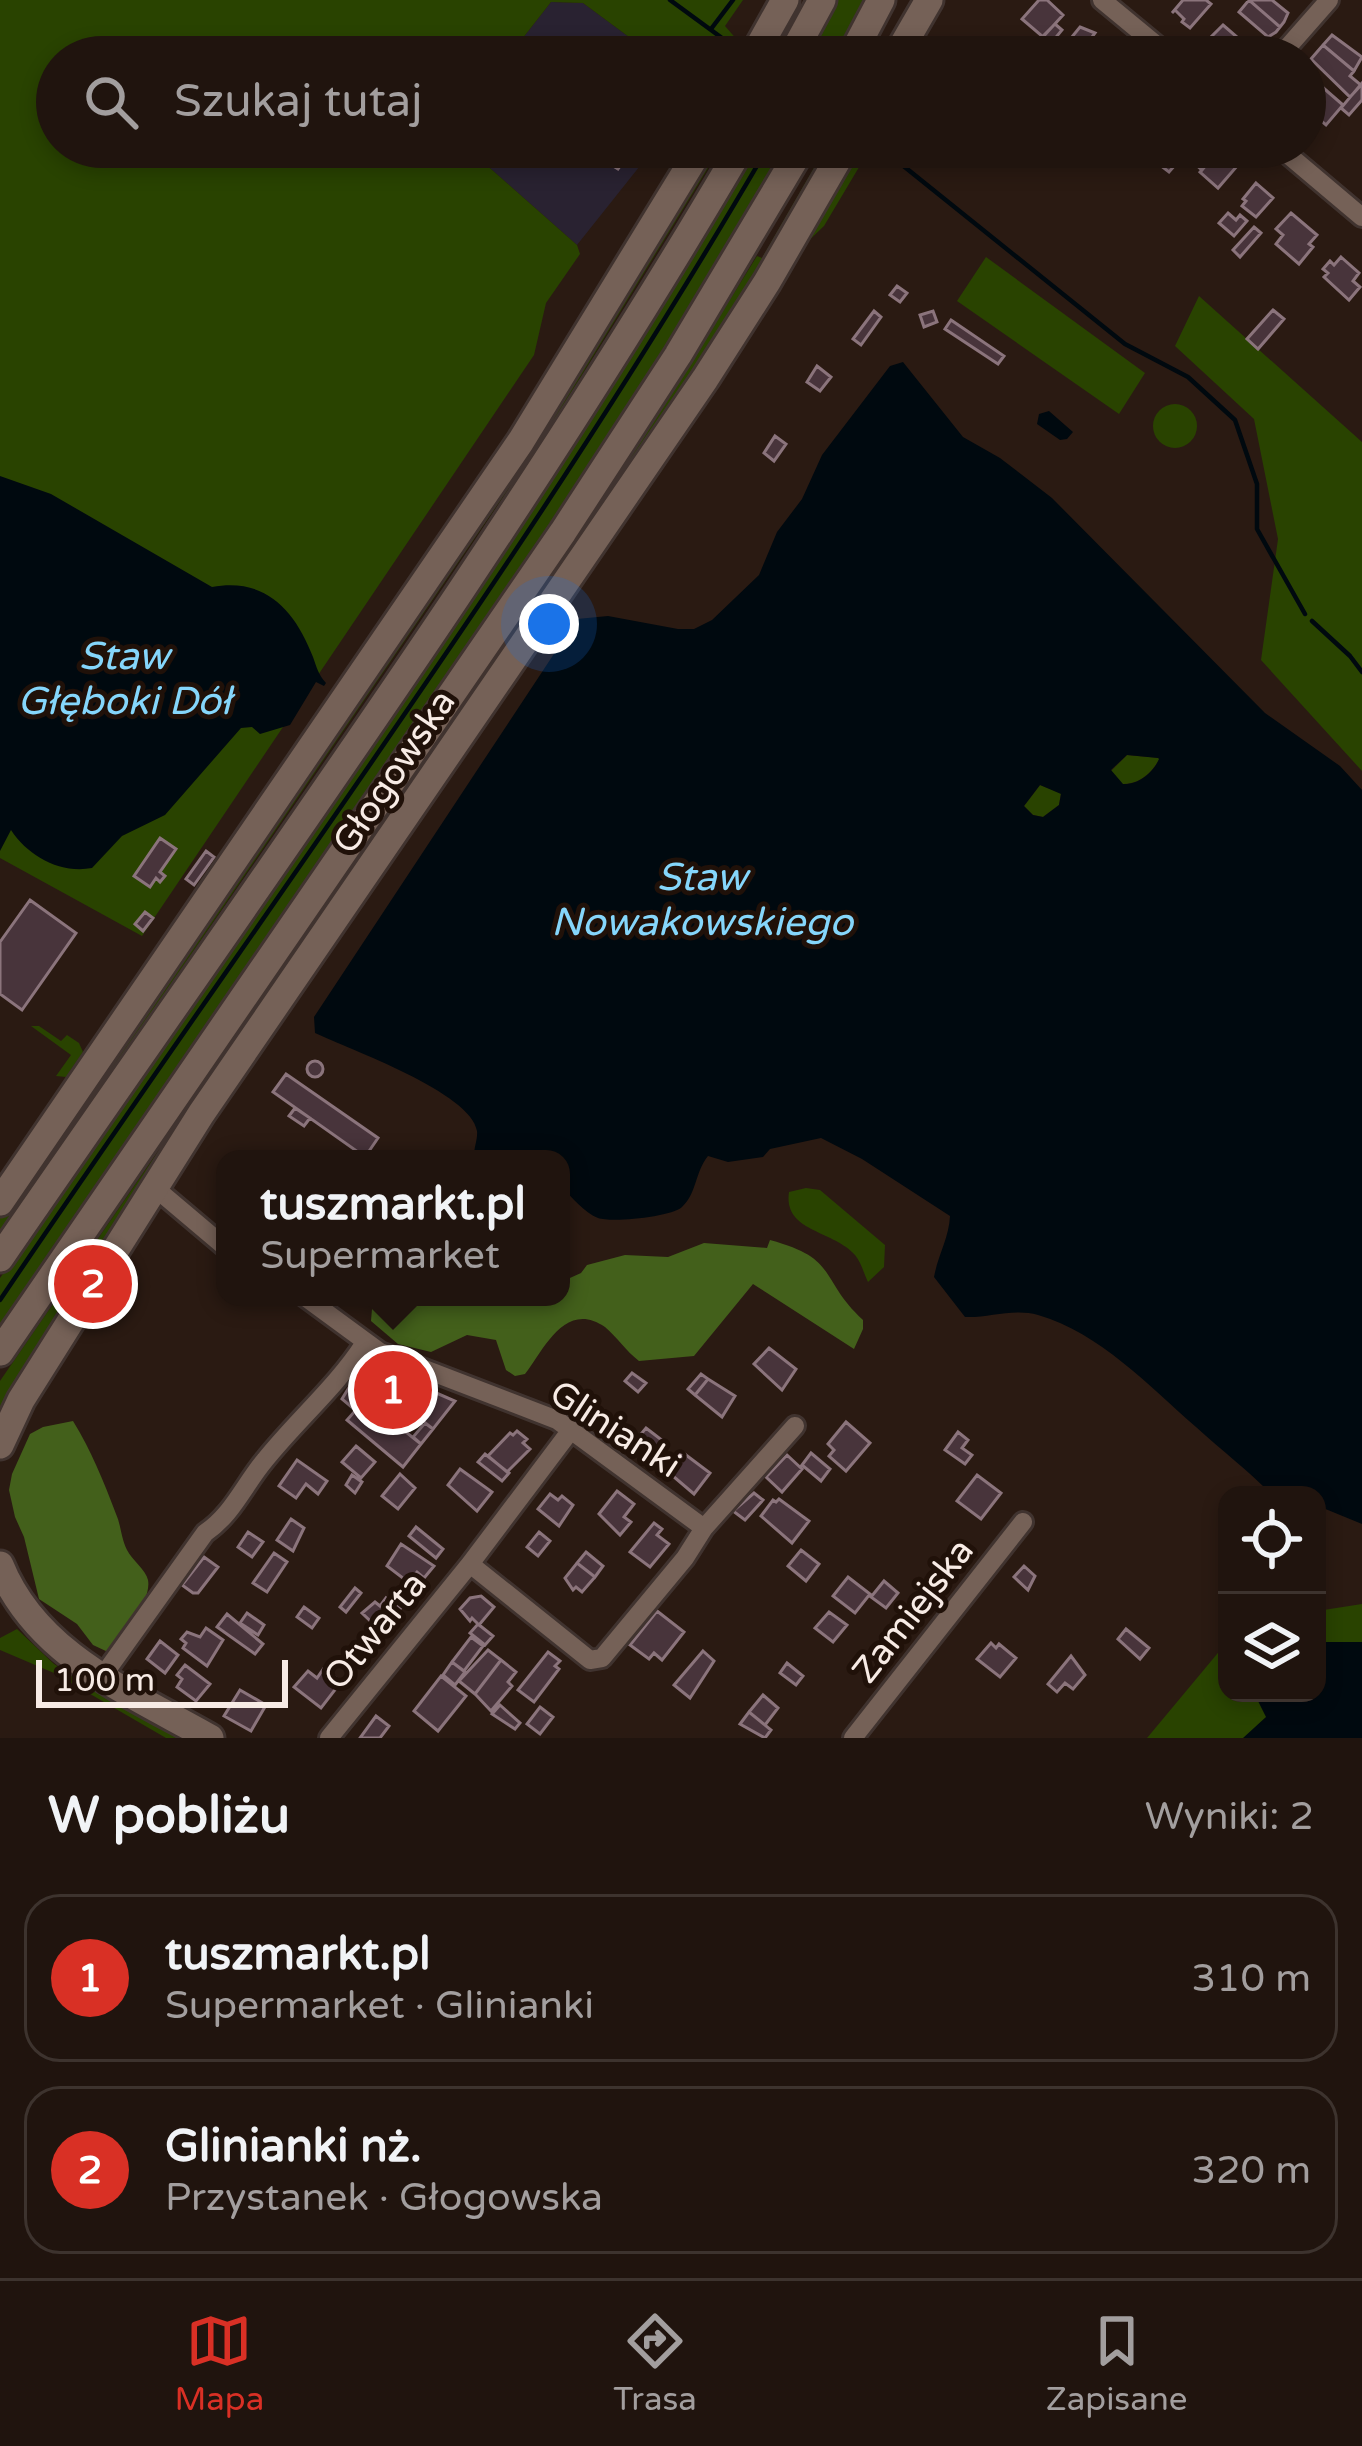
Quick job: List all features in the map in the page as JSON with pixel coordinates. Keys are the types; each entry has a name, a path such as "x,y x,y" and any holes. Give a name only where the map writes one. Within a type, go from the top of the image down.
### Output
{"street":[{"path":"765,36 785,0"},
{"path":"802,36 822,0"},
{"path":"861,36 881,0"},
{"path":"908,36 929,0"},
{"path":"1102,0 1146,36"},
{"path":"1298,36 1329,0"},
{"path":"0,1202 521,441 688,168"},
{"name":"Głogowska","path":"0,1258 511,515 633,328 728,168"},
{"name":"Głogowska","path":"0,1352 563,532 698,322 790,168"},
{"name":"Głogowska","path":"1,1441 21,1400 154,1187 706,379 832,168"},
{"path":"1304,168 1362,217"},
{"path":"154,1187 216,1239"},
{"name":"Glinianki","path":"316,1306 364,1344 557,1420 704,1528"},
{"path":"103,1677 205,1533 224,1520 249,1481 317,1398 346,1373 364,1344"},
{"path":"704,1528 795,1426"},
{"name":"Otwarta","path":"329,1738 571,1430"},
{"name":"Zamiejska","path":"853,1738 1023,1522"},
{"name":"Otwarta","path":"470,1564 590,1660 602,1658 704,1528"},
{"path":"0,1565 11,1592 36,1626 103,1677 210,1738"}],"shaded area":[{"path":"551,2 583,3 628,36 524,36"},
{"path":"490,168 638,168 577,245"}],"green space":[{"path":"0,0 743,0 725,26 734,36 628,36 583,3 551,2 524,36 36,36 36,168 490,168 577,245 580,254 546,303 534,355 142,936 0,858"},
{"path":"836,0 867,0 847,36 816,36"},
{"path":"698,168 708,168 543,438 0,1234 0,1218 265,833"},
{"path":"741,168 775,168 603,450 0,1331 0,1278 528,509"},
{"path":"814,168 820,168 745,300 0,1409 0,1381 385,823 757,256 762,258"},
{"path":"843,168 859,168 824,226 797,252"},
{"path":"986,257 1145,373 1119,414 957,301"},
{"path":"1199,296 1362,442 1362,771 1261,660 1278,539 1254,419 1175,346"},
{"path":"1175,404 1190,411 1197,426 1190,441 1175,448 1160,441 1153,426 1160,411"},
{"path":"1127,755 1160,758 1145,777 1122,784 1111,771"},
{"path":"1040,785 1061,793 1059,805 1043,817 1024,806"},
{"path":"31,1026 61,1041 67,1035 79,1043 83,1052 66,1077 56,1076 71,1055"},
{"path":"820,1190 885,1245 884,1267 868,1282 855,1255 794,1215 789,1192"},
{"path":"770,1240 792,1247 826,1271 863,1320 854,1349 753,1284 694,1356 639,1361 605,1327 578,1319 557,1331 525,1374 515,1376 506,1370 496,1340 467,1335 431,1352 398,1344 371,1321 372,1306 570,1306 570,1278 587,1265 625,1255 668,1257 704,1243 767,1248"},
{"path":"73,1421 102,1478 127,1550 148,1580 146,1598 135,1620 108,1652 39,1599 9,1490 30,1434"},
{"path":"1362,1604 1362,1738 1147,1738 1218,1653 1218,1702 1326,1702 1326,1610"},
{"path":"17,1629 54,1664 180,1738 166,1738 54,1673 0,1650 0,1638"}],"water":[{"name":"Staw Nowakowskiego","path":"903,362 963,437 1052,498 1265,713 1340,766 1362,790 1362,1524 1326,1509 1326,1486 1263,1486 1142,1378 1061,1323 1029,1313 965,1317 934,1277 950,1216 821,1138 770,1149 763,1157 728,1162 708,1156 691,1195 676,1211 641,1218 598,1218 570,1196 570,1150 475,1150 477,1131 454,1102 407,1074 315,1033 314,1017 577,619 608,616 678,629 694,629 712,620 759,575 777,532 802,499 822,455 890,366","holes":["1127,755 1159,759 1134,782 1123,784 1111,770","1040,785 1061,794 1059,805 1043,817 1024,806"]},
{"path":"1049,411 1073,432 1067,439 1060,440 1037,424 1039,414"},
{"name":"Staw Głęboki Dół","path":"0,476 51,494 212,587 231,585 263,592 297,625 326,683 316,682 290,725 260,734 252,727 241,728 165,815 122,836 92,868 68,868 46,861 11,830 0,851"},
{"path":"1326,1642 1362,1642 1362,1738 1243,1738 1266,1717 1258,1702 1326,1702"}],"building":[{"path":"1039,0 1047,0 1063,15 1044,36 1022,19"},
{"path":"1183,0 1211,4 1190,28 1175,10 1172,13"},
{"path":"1249,0 1272,0 1288,13 1284,22 1280,27"},
{"path":"1249,0 1280,27 1267,36 1239,12"},
{"path":"1055,24 1062,30 1057,36 1043,36"},
{"path":"1223,25 1236,36 1212,36"},
{"path":"1080,27 1095,33 1093,36 1073,36"},
{"path":"1332,35 1362,57 1354,71 1326,48"},
{"path":"1326,48 1354,71 1350,76 1361,85 1350,97 1326,74"},
{"path":"1362,83 1362,100 1349,115 1341,108"},
{"path":"1326,90 1343,105 1326,125"},
{"path":"1203,168 1235,168 1218,188 1200,172"},
{"path":"1256,183 1273,198 1256,217 1242,206"},
{"path":"1228,213 1247,221 1234,236 1219,223"},
{"path":"1291,213 1317,235 1299,264 1276,244 1283,235 1276,229"},
{"path":"1254,227 1261,233 1240,257 1233,250"},
{"path":"1341,257 1359,273 1353,281 1360,287 1349,300 1324,277 1328,273 1323,269"},
{"path":"897,286 907,293 900,302 890,295"},
{"path":"1273,310 1284,319 1258,349 1247,339"},
{"path":"874,311 881,317 861,345 853,339"},
{"path":"933,311 937,322 924,327 920,315"},
{"path":"951,320 1004,356 998,364 945,329"},
{"path":"817,366 831,377 820,391 807,382"},
{"path":"775,436 786,444 774,461 764,453"},
{"path":"160,838 176,849 160,872 165,876 160,882 156,878 150,887 134,876"},
{"path":"206,851 214,857 194,885 186,879"},
{"path":"30,900 76,933 22,1010 0,994 0,942"},
{"path":"145,912 153,918 143,931 135,924"},
{"path":"315,1061 323,1069 315,1077 307,1069"},
{"path":"286,1074 378,1138 370,1150 355,1150 273,1092"},
{"path":"295,1108 310,1118 304,1126 289,1116"},
{"path":"769,1348 796,1369 782,1390 754,1364"},
{"path":"366,1357 403,1385 386,1407 351,1379"},
{"path":"632,1373 646,1383 638,1392 625,1381"},
{"path":"701,1374 708,1379 695,1395 688,1389"},
{"path":"708,1379 735,1396 722,1417 695,1395"},
{"path":"353,1381 370,1394 355,1410 342,1399"},
{"path":"434,1392 455,1401 433,1429 416,1409"},
{"path":"370,1394 382,1404 378,1410 421,1444 403,1467 347,1420"},
{"path":"846,1422 870,1443 846,1471 829,1456 834,1450 828,1444"},
{"path":"425,1423 433,1429 421,1444 413,1437"},
{"path":"646,1428 663,1441 649,1458 632,1445"},
{"path":"517,1431 530,1449 507,1472 488,1456"},
{"path":"958,1432 968,1440 962,1448 972,1455 965,1464 945,1450"},
{"path":"356,1446 375,1462 361,1478 342,1462"},
{"path":"682,1452 710,1473 694,1494 667,1471"},
{"path":"811,1453 830,1469 821,1481 802,1465"},
{"path":"485,1454 509,1473 502,1481 478,1462"},
{"path":"787,1455 802,1469 782,1492 766,1477"},
{"path":"297,1460 327,1481 318,1494 306,1484 296,1498 279,1486"},
{"path":"460,1469 492,1492 477,1511 448,1485"},
{"path":"400,1474 415,1488 398,1509 382,1496"},
{"path":"352,1475 362,1482 355,1493 346,1485"},
{"path":"977,1475 1001,1493 981,1519 957,1501"},
{"path":"617,1491 634,1504 624,1517 631,1522 620,1535 599,1514"},
{"path":"754,1493 763,1500 745,1520 733,1511"},
{"path":"550,1494 573,1505 559,1526 538,1509"},
{"path":"779,1499 809,1521 792,1543 761,1516"},
{"path":"291,1519 304,1528 293,1551 277,1540"},
{"path":"654,1523 662,1529 657,1535 669,1544 650,1567 630,1552"},
{"path":"416,1527 443,1549 436,1558 409,1536"},
{"path":"248,1532 263,1542 252,1557 238,1547"},
{"path":"539,1532 550,1541 538,1556 527,1547"},
{"path":"401,1544 434,1566 424,1578 417,1572 408,1582 387,1566"},
{"path":"801,1550 819,1564 806,1581 788,1566"},
{"path":"586,1552 603,1566 595,1577 577,1563"},
{"path":"274,1553 287,1562 267,1592 253,1583"},
{"path":"204,1557 218,1567 198,1593 193,1593 182,1585"},
{"path":"577,1563 595,1577 582,1592 573,1590 565,1578"},
{"path":"1024,1566 1035,1576 1028,1590 1014,1577"},
{"path":"848,1577 870,1594 855,1613 833,1596"},
{"path":"884,1581 898,1593 886,1608 871,1597"},
{"path":"355,1588 361,1593 346,1612 340,1607"},
{"path":"481,1596 494,1607 479,1625 460,1609 470,1598"},
{"path":"386,1598 400,1609 382,1632 362,1613 375,1602 380,1606"},
{"path":"304,1607 319,1618 312,1628 297,1617"},
{"path":"657,1611 684,1632 662,1660 654,1653 649,1659 630,1645"},
{"path":"829,1612 847,1625 833,1642 815,1628"},
{"path":"247,1613 264,1625 258,1635 240,1623"},
{"path":"227,1614 263,1644 255,1654 217,1627"},
{"path":"478,1624 493,1636 485,1645 470,1633"},
{"path":"206,1628 223,1640 207,1666 183,1648 186,1643 181,1639 187,1632 200,1637"},
{"path":"1126,1629 1149,1648 1140,1659 1118,1639"},
{"path":"471,1637 483,1646 464,1671 452,1662"},
{"path":"160,1641 178,1655 165,1673 147,1659"},
{"path":"991,1643 1016,1658 1000,1677 977,1659"},
{"path":"488,1650 501,1660 475,1694 459,1681"},
{"path":"703,1651 714,1661 690,1698 674,1685"},
{"path":"548,1652 560,1661 555,1666 559,1669 534,1702 518,1690"},
{"path":"1071,1656 1085,1675 1073,1689 1065,1683 1057,1692 1048,1684"},
{"path":"501,1660 516,1672 508,1682 512,1686 491,1711 475,1694"},
{"path":"452,1662 465,1672 455,1685 443,1675"},
{"path":"787,1663 803,1676 796,1685 780,1673"},
{"path":"185,1665 210,1684 196,1701 177,1687 182,1679 177,1675"},
{"path":"324,1668 341,1682 321,1708 294,1687 308,1671 317,1678"},
{"path":"441,1676 466,1696 438,1731 414,1711"},
{"path":"240,1690 266,1705 251,1731 224,1716"},
{"path":"763,1695 778,1708 765,1725 749,1712"},
{"path":"500,1705 520,1723 515,1729 492,1714"},
{"path":"540,1707 553,1717 540,1734 527,1724"},
{"path":"749,1712 771,1730 765,1738 740,1724"},
{"path":"376,1716 389,1726 380,1738 360,1738"}],"waterway":[{"path":"670,0 719,36"},
{"path":"711,29 733,0"},
{"path":"0,1300 491,587 679,296 755,168"},
{"path":"906,168 1125,344 1188,377 1235,420 1257,484 1257,529 1305,614"},
{"path":"1312,621 1362,672"}],"place":[{"name":"Glinianki nż.","path":"93,1284"},
{"name":"tuszmarkt.pl","path":"393,1390"}]}
